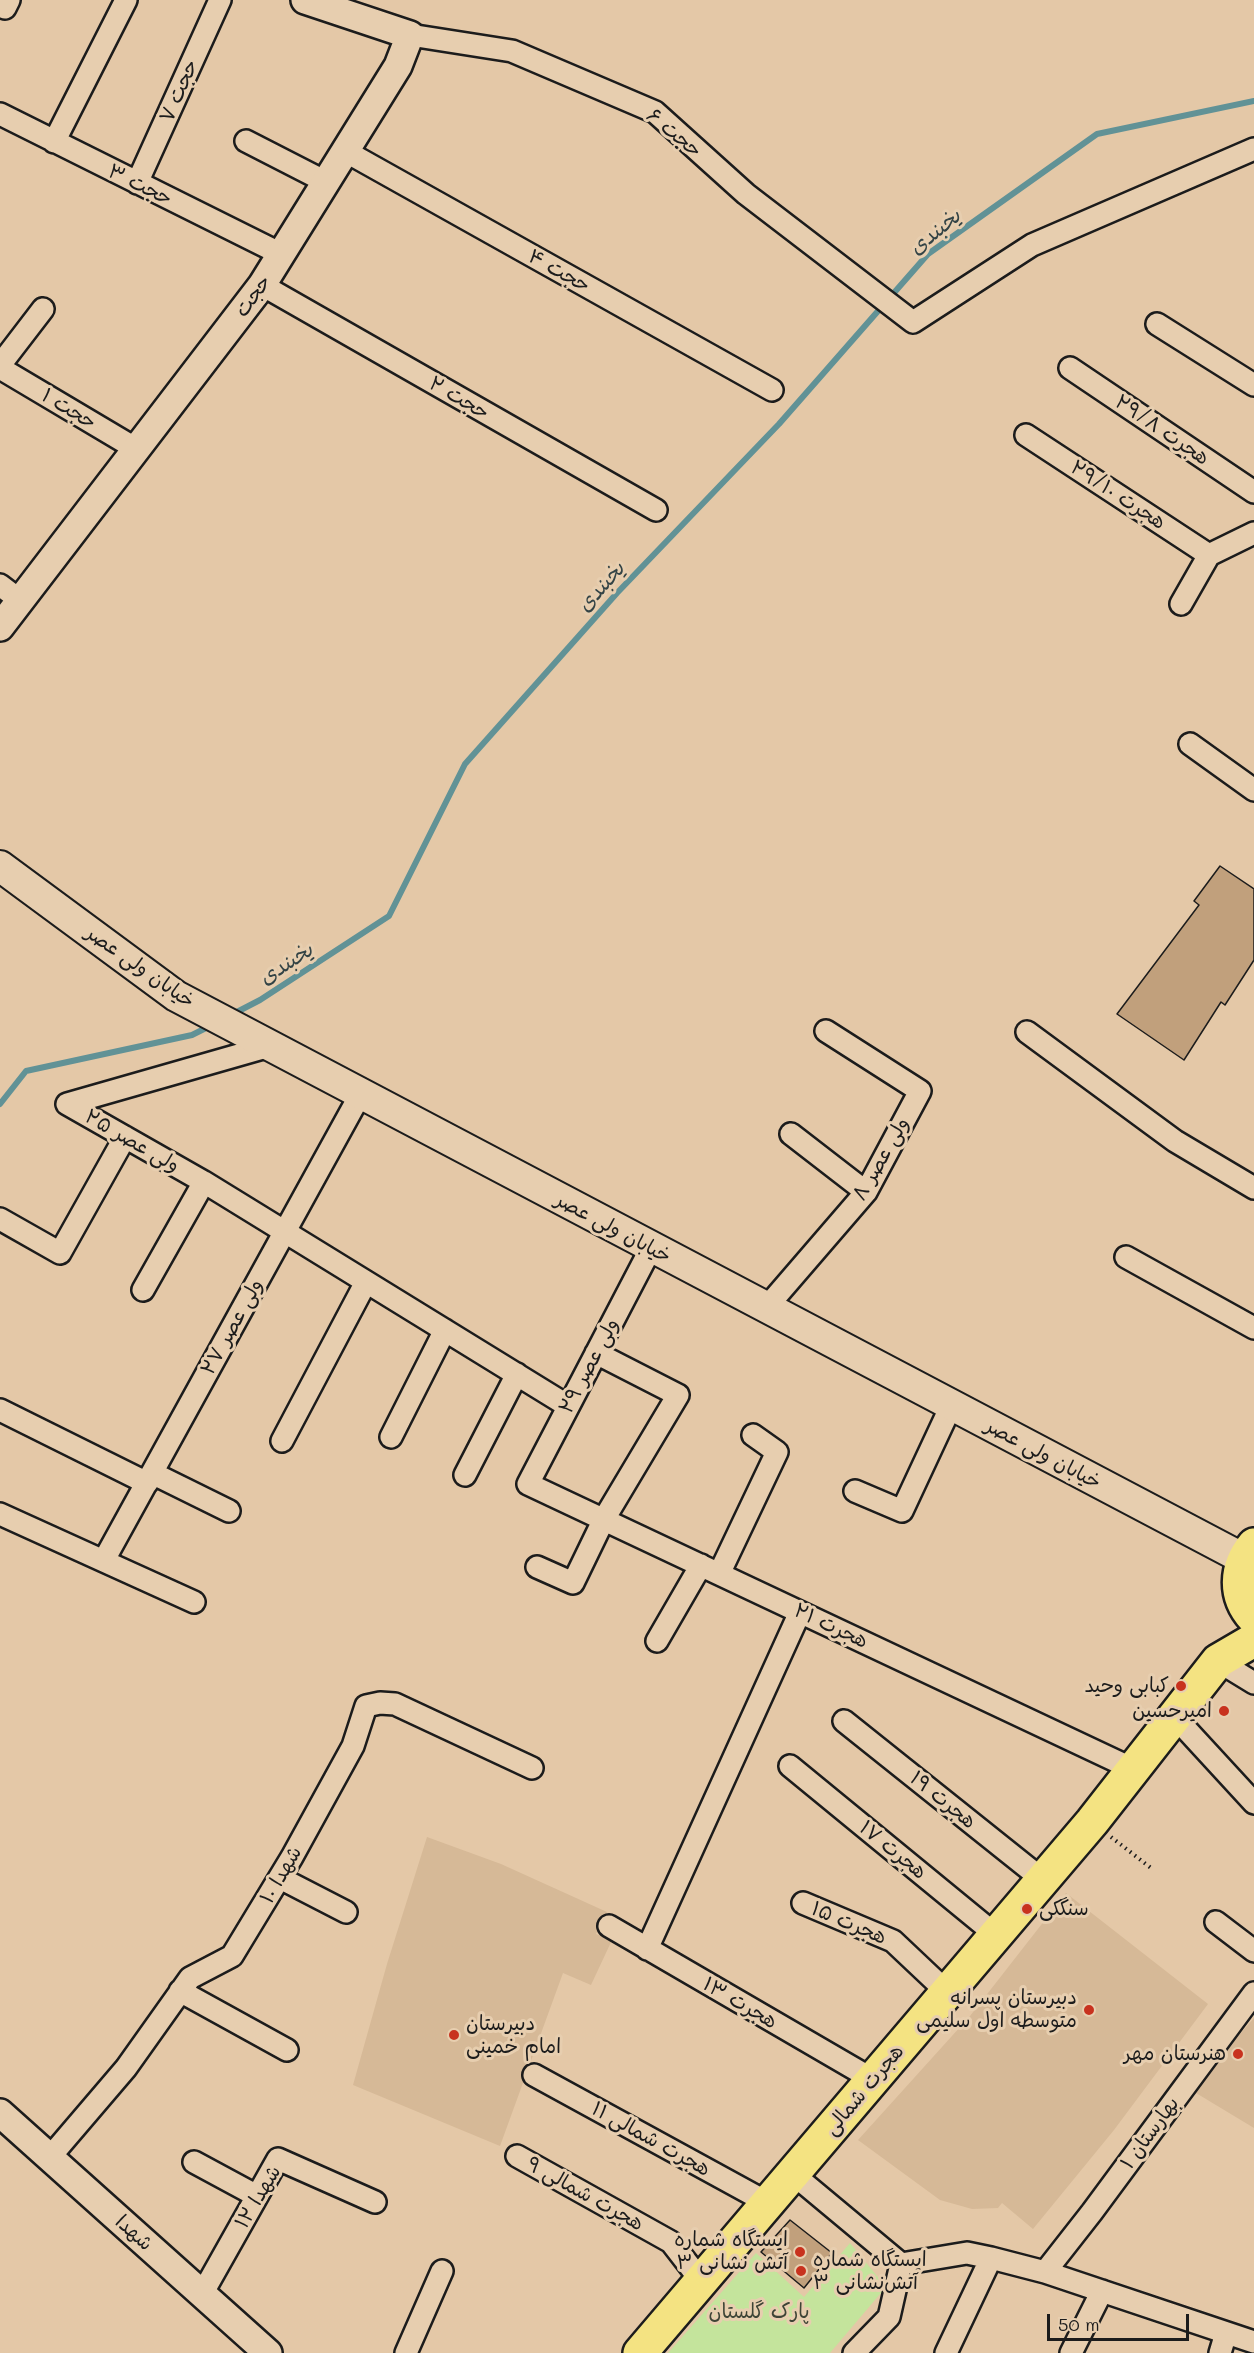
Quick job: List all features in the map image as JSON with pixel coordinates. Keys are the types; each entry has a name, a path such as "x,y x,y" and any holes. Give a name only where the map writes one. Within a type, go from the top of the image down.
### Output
{"main road":[{"name":"خیابان ولی عصر","path":"0,866 176,996 951,1406 1249,1552"},
{"path":"1218,1661 1248,1608 1239,1572 1249,1552"},
{"name":"هجرت شمالی","path":"640,2353 1092,1822 1218,1661 1254,1640"}],"street":[{"path":"54,142 126,0"},
{"name":"حجت ۷","path":"137,183 220,0"},
{"path":"305,0 410,36"},
{"name":"حجت","path":"0,627 11,593 138,450 262,285 398,66 410,36"},
{"name":"حجت ۶","path":"410,36 512,51 655,112 746,194 913,321 1032,245 1254,149"},
{"name":"حجت ۳","path":"0,114 281,254"},
{"path":"246,141 326,182"},
{"name":"حجت ۴","path":"345,151 772,390"},
{"name":"حجت ۲","path":"262,285 656,510"},
{"path":"0,366 43,309"},
{"path":"1157,324 1254,386"},
{"name":"حجت ۱","path":"0,366 138,450"},
{"name":"هجرت ۲۹/۸","path":"1070,368 1254,492"},
{"name":"هجرت ۲۹/۱۰","path":"1026,435 1209,555"},
{"path":"1181,604 1209,555 1254,533"},
{"path":"1190,744 1254,790"},
{"name":"ولی عصر ۸","path":"766,1308 866,1192 920,1091 826,1031"},
{"path":"1027,1032 1175,1141 1254,1188"},
{"name":"ولی عصر ۲۵","path":"270,1046 67,1104 204,1182 568,1406"},
{"name":"ولی عصر ۲۷","path":"104,1560 360,1095"},
{"path":"791,1134 866,1192"},
{"path":"0,1219 60,1253 125,1137"},
{"path":"143,1290 204,1182"},
{"name":"ولی عصر ۲۹","path":"528,1484 651,1248"},
{"path":"1126,1257 1254,1328"},
{"path":"282,1441 366,1282"},
{"path":"391,1437 445,1330"},
{"path":"537,1567 573,1583 604,1519 678,1395 596,1353"},
{"path":"465,1475 517,1374"},
{"path":"855,1491 902,1511 951,1406"},
{"path":"0,1410 149,1478 229,1511"},
{"path":"657,1641 710,1569 777,1452 753,1435"},
{"name":"هجرت ۲۱","path":"528,1484 1133,1769"},
{"path":"0,1514 194,1602"},
{"path":"647,1949 800,1612"},
{"path":"1218,1661 1254,1683"},
{"name":"شهدا ۱۰","path":"50,2157 126,2068 190,1978 232,1956 280,1878 353,1746 366,1706 380,1703 395,1704 532,1768"},
{"path":"1174,1716 1254,1803"},
{"name":"هجرت ۱۹","path":"844,1721 1043,1880"},
{"name":"هجرت ۱۷","path":"790,1766 996,1935"},
{"path":"280,1878 346,1912"},
{"name":"هجرت ۱۵","path":"803,1903 893,1941 947,1992"},
{"path":"1216,1922 1254,1951"},
{"name":"هجرت ۱۳","path":"609,1926 872,2079"},
{"path":"180,1992 287,2050"},
{"name":"بهارستان ۱","path":"1045,2272 1254,1993"},
{"name":"هجرت شمالی ۱۱","path":"534,2075 768,2204"},
{"name":"شهدا","path":"0,2113 268,2353"},
{"name":"هجرت شمالی ۹","path":"517,2156 671,2242 702,2282"},
{"name":"شهدا ۱۲","path":"202,2294 278,2158 375,2202"},
{"path":"194,2162 257,2196"},
{"path":"793,2174 901,2264 967,2253 991,2258 1045,2272 1102,2291 1223,2343 1254,2342"},
{"path":"946,2353 991,2258"},
{"path":"854,2353 890,2317 901,2264"},
{"path":"406,2353 442,2271"},
{"path":"1071,2353 1102,2291"}],"path":[{"path":"1092,1822 1151,1868"}],"shaded area":[{"name":"دبیرستان امام خمینی","path":"427,1837 501,1864 607,1912 596,1934 612,1940 591,1985 563,1973 500,2146 353,2085 387,1964"},
{"path":"1066,1893 1208,2004 1114,2130 1033,2229 1002,2203 998,2208 972,2209 940,2200 858,2140 970,2016"},
{"name":"هنرستان مهر","path":"1254,2018 1254,2128 1191,2090"}],"green space":[{"name":"پارک گلستان","path":"850,2243 886,2287 830,2353 668,2353 756,2253 804,2297"}],"building":[{"path":"1220,866 1254,889 1254,960 1225,1005 1221,1002 1184,1060 1117,1014 1199,905 1194,901"},
{"name":"ایستگاه شماره ۳ آتش‌نشانی","path":"790,2220 832,2253 804,2288 761,2252"}],"waterway":[{"name":"یخبندی","path":"231,1015 260,1000 389,916 465,764 617,593 779,424 928,254 1097,134 1254,101"},
{"name":"یخبندی","path":"0,1104 26,1071 192,1035 212,1025"}],"place":[{"name":"کبابی وحید","path":"1181,1686"},
{"name":"امیرحسین","path":"1224,1711"},
{"name":"سنگکی","path":"1027,1909"},
{"name":"دبیرستان پسرانه متوسطه اول سلیمی","path":"1089,2010"},
{"name":"دبیرستان امام خمینی","path":"454,2035"},
{"name":"هنرستان مهر","path":"1238,2054"},
{"name":"ایستگاه شماره ۳ آتش نشانی","path":"800,2252"},
{"name":"ایستگاه شماره ۳ آتش‌نشانی","path":"801,2271"}]}
